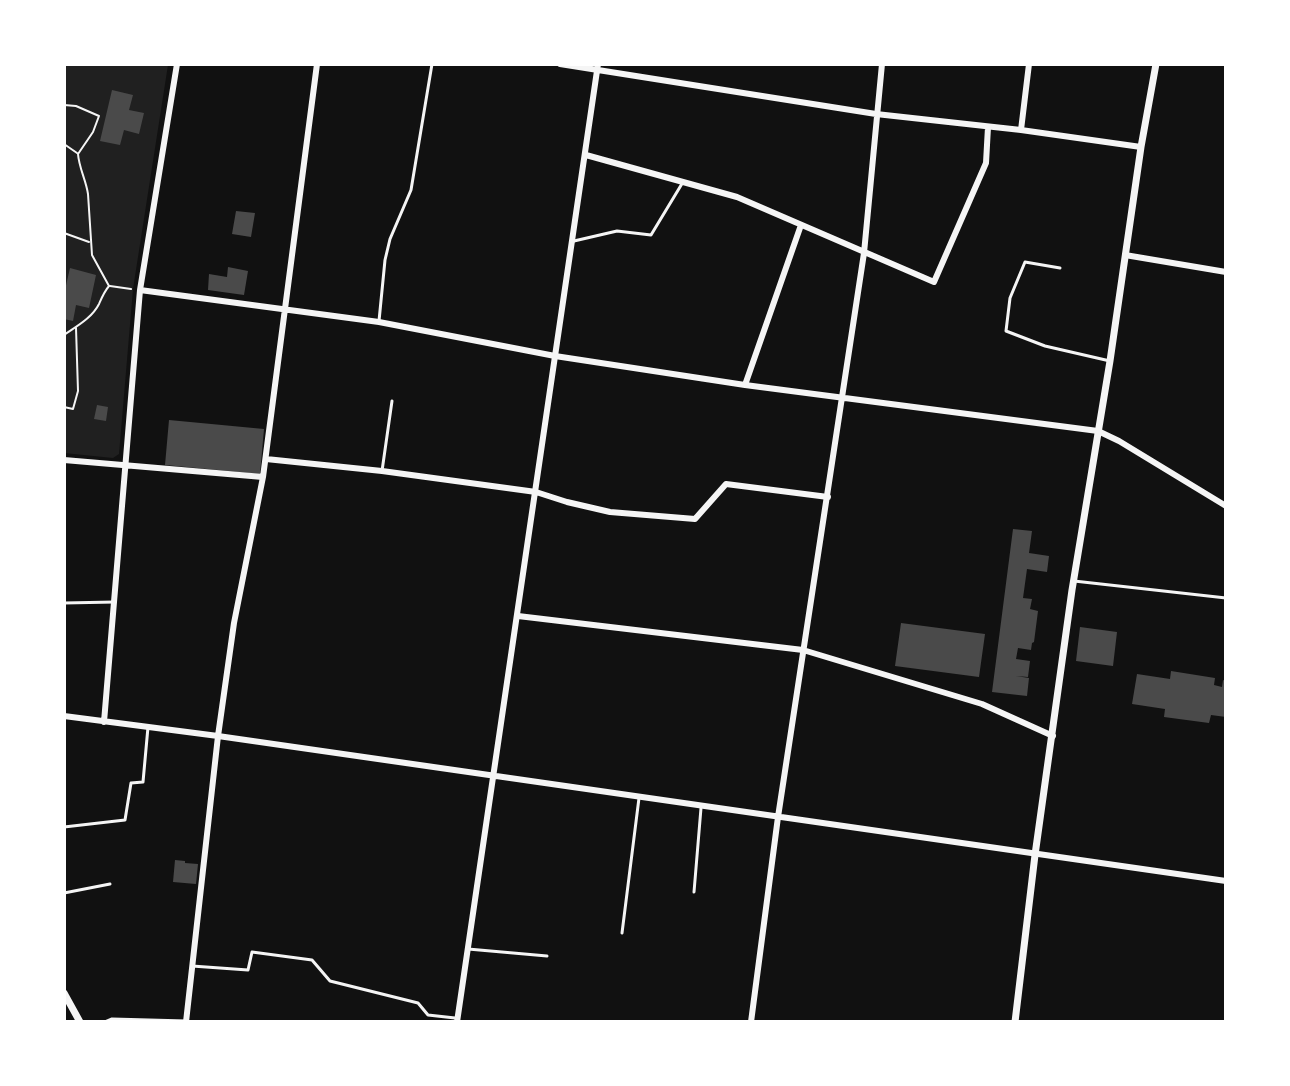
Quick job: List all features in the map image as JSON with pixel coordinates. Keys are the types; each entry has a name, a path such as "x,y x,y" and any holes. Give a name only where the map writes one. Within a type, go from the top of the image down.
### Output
{"street":[{"path":"104,722 140,290 177,64"},
{"path":"186,1022 218,736 234,623 266,459 317,64"},
{"path":"560,64 598,67 876,114 1141,147"},
{"path":"751,1022 778,817 864,253 882,64"},
{"path":"1021,130 1029,64"},
{"path":"1015,1022 1074,581 1156,64"},
{"path":"457,1020 598,67"},
{"path":"586,155 737,197 934,282 986,163 988,127"},
{"path":"745,385 801,225"},
{"path":"1125,255 1226,272"},
{"path":"140,290 379,322 555,356 745,385 1098,431 1226,506"},
{"path":"266,459 536,492 610,512 695,519 726,484 828,497"},
{"path":"64,460 263,477"},
{"path":"518,616 803,650 982,704 1053,736"},
{"path":"64,716 1226,881"},
{"path":"64,993 80,1022"}],"lane":[{"path":"379,322 385,260 390,239 411,190 432,64"},
{"path":"574,241 617,231 651,235 683,182"},
{"path":"1060,268 1025,262 1010,298 1006,331 1045,346 1110,361"},
{"path":"382,471 392,401"},
{"path":"1074,581 1226,598"},
{"path":"64,603 115,602"},
{"path":"64,827 125,820 131,783 143,782 148,727"},
{"path":"622,933 640,797"},
{"path":"694,892 701,806"},
{"path":"64,893 110,884"},
{"path":"468,949 547,956"},
{"path":"192,966 248,970 252,952 312,960 330,981 418,1003 428,1015 457,1020"},
{"path":"105,1022 112,1019 186,1022"}],"path":[{"path":"64,105 76,106 99,116 93,132 78,154 79,169 88,194 92,255 109,286"},
{"path":"64,144 78,154"},
{"path":"64,233 90,242"},
{"path":"109,286 140,290"},
{"path":"64,335 83,323 98,306 109,286"},
{"path":"64,407 73,409 78,391 76,327"}],"shaded area":[{"path":"64,64 168,65 133,289 119,454 113,458 64,453"}],"building":[{"path":"112,90 133,95 129,110 144,113 139,134 124,130 120,145 100,141"},
{"path":"236,211 255,213 251,237 232,234"},
{"path":"228,267 248,271 244,295 208,290 209,274 227,277"},
{"path":"70,268 96,275 89,308 76,305 73,321 64,319 64,294"},
{"path":"97,405 108,407 106,421 94,419"},
{"path":"169,420 264,429 260,474 165,465"},
{"path":"1013,529 1032,531 1029,553 1049,556 1047,572 1027,569 1023,598 1032,599 1030,609 1038,611 1031,650 1018,648 1016,659 1030,661 1028,677 1016,676 1029,678 1027,696 992,692"},
{"path":"901,623 985,634 979,677 895,666"},
{"path":"1080,627 1117,632 1113,666 1076,661"},
{"path":"1171,671 1215,678 1214,685 1222,687 1223,680 1226,681 1226,717 1211,715 1209,723 1164,717 1165,709 1132,704 1137,674 1170,679"},
{"path":"175,860 198,864 196,884 173,882"}]}
